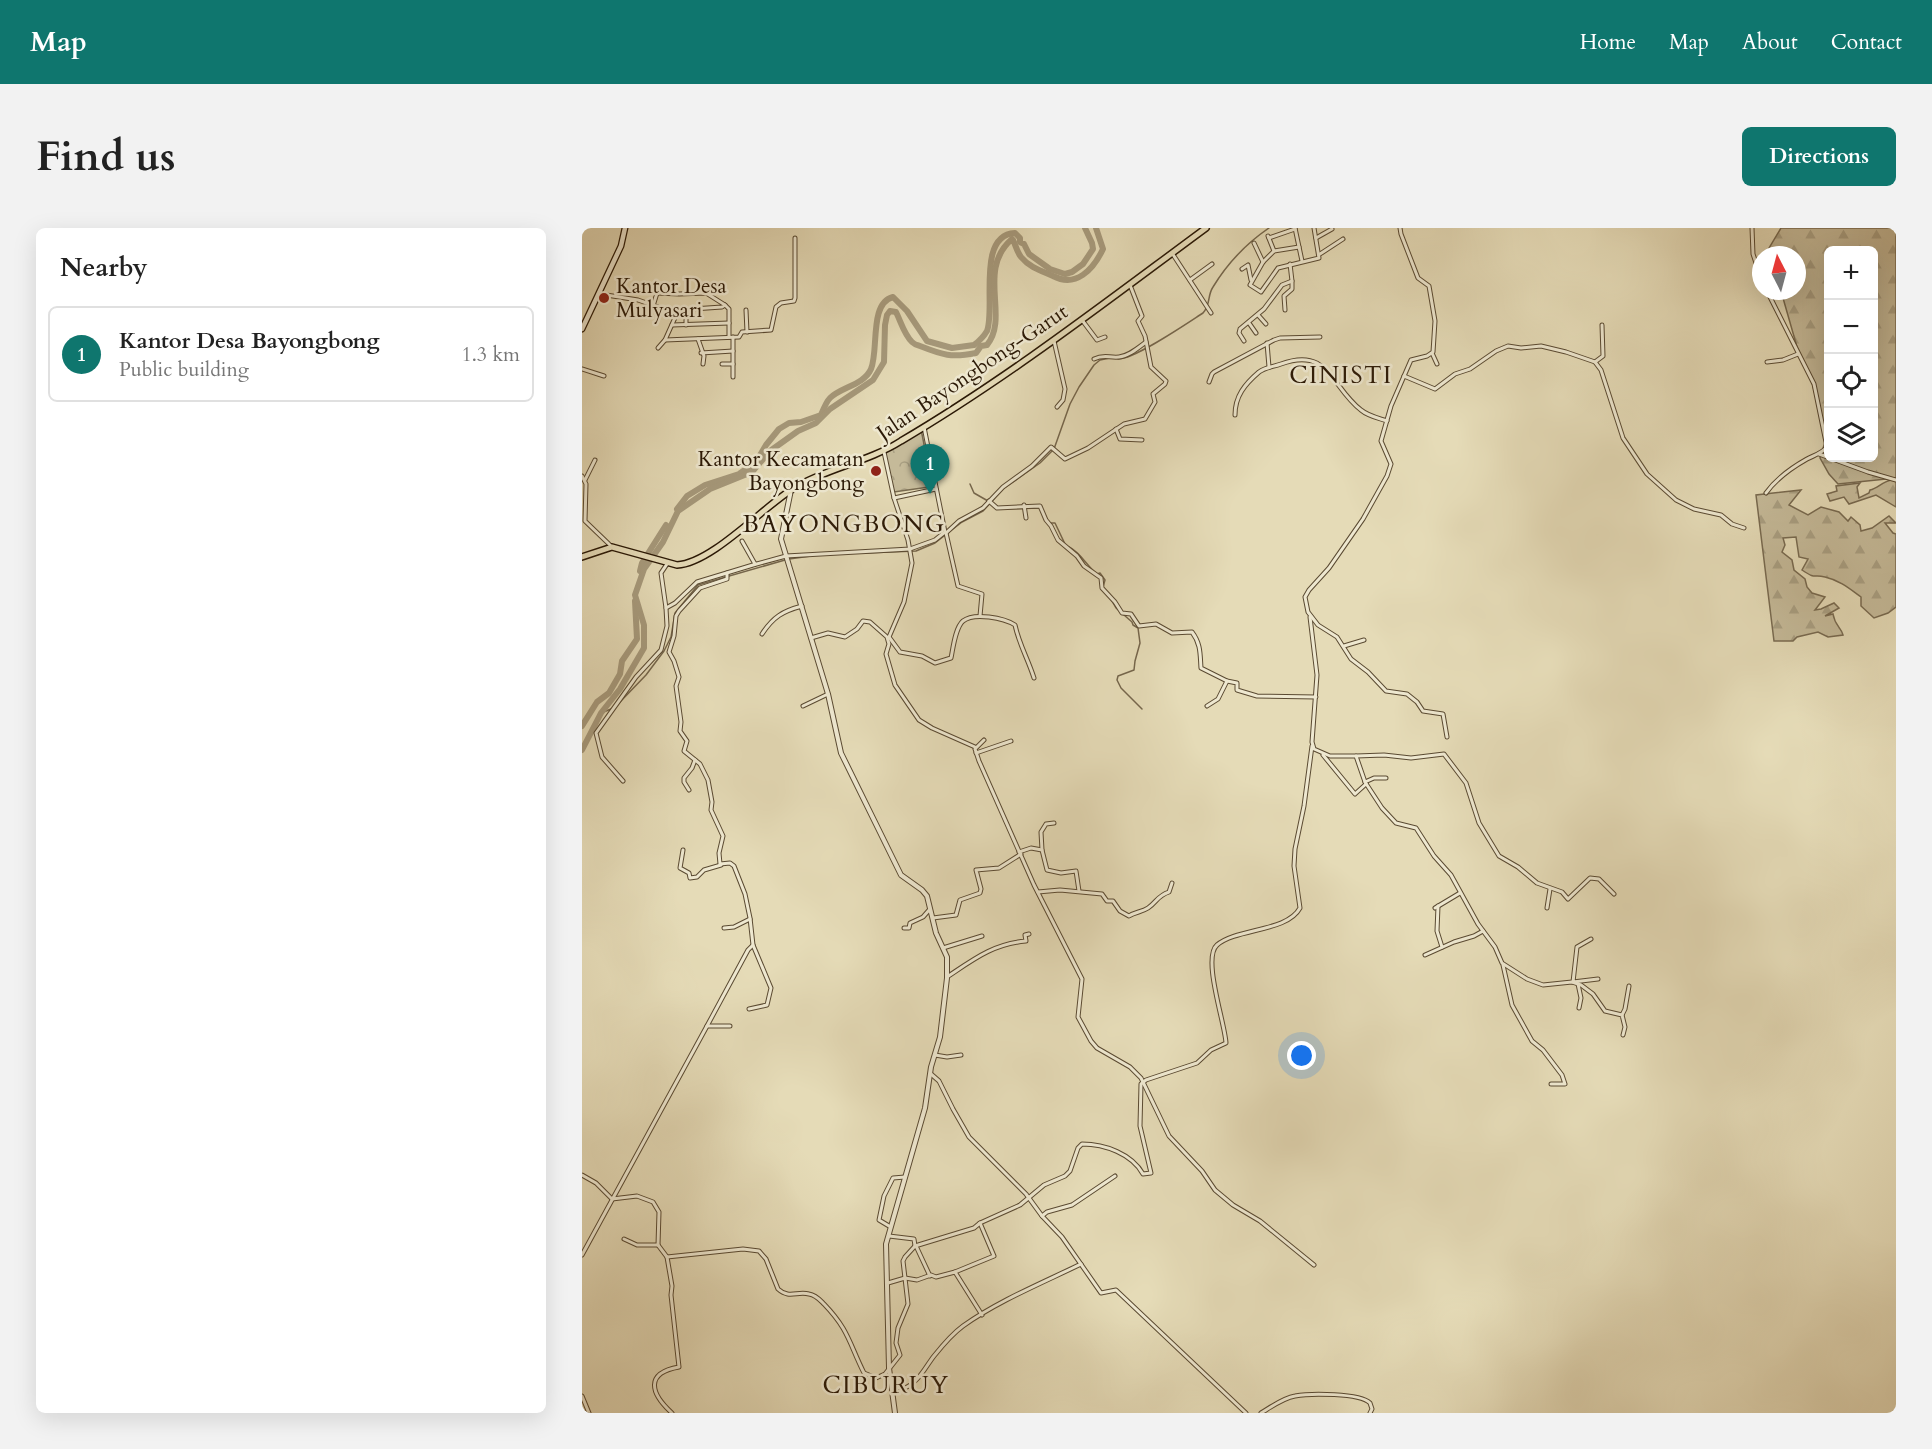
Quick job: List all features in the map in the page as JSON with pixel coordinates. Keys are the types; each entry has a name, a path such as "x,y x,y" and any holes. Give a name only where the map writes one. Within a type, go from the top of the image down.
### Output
{"main road":[{"path":"582,329 621,246 625,228"},
{"name":"Jalan Bayongbong-Garut","path":"612,548 664,562 684,564 690,562 736,533 792,489 884,452 924,428 1082,320 1206,228"},
{"path":"582,557 612,548"}],"street":[{"path":"1274,251 1268,237 1295,228 1302,261"},
{"path":"1314,228 1319,255"},
{"path":"1400,228 1418,278 1429,286 1435,321 1432,353 1437,364"},
{"path":"1752,228 1753,246"},
{"path":"1316,238 1332,229"},
{"path":"665,340 739,337 741,333 771,330 776,307 781,303 795,300 795,238"},
{"path":"1242,269 1248,265 1250,285 1261,292 1277,268 1319,258 1319,255 1343,239"},
{"path":"1254,243 1263,262"},
{"path":"1251,280 1274,251 1299,247"},
{"path":"1172,253 1211,313"},
{"path":"1190,280 1212,264"},
{"path":"1285,310 1284,296 1292,289 1290,264"},
{"path":"1244,341 1239,331 1258,315 1281,285 1292,281"},
{"path":"709,294 714,284"},
{"path":"639,285 657,293 709,294 725,305 729,309 733,377"},
{"path":"623,781 602,757 596,733 636,677 661,650 666,648 674,636 676,616 700,588 754,564 787,557 911,551 946,534 959,521 989,503 1003,487 1032,466 1052,446 1065,459 1088,448 1130,421 1145,419 1155,402 1153,394 1166,383 1151,367 1144,332 1138,321 1142,316 1130,285"},
{"path":"652,306 657,293"},
{"path":"600,294 678,310 725,305"},
{"path":"1766,493 1777,480 1827,447 1814,384 1771,300"},
{"path":"661,308 675,318"},
{"path":"658,348 665,340 678,310"},
{"path":"686,310 686,325"},
{"path":"746,310 747,332"},
{"path":"1258,315 1266,324"},
{"path":"1082,320 1096,340 1105,337"},
{"path":"672,325 729,323"},
{"path":"1249,323 1256,333"},
{"path":"1595,362 1603,357 1602,325"},
{"path":"1209,382 1214,372 1267,343 1280,338 1320,337"},
{"path":"698,339 704,356 703,364"},
{"path":"1053,340 1065,391 1063,400 1057,407"},
{"path":"1094,359 1102,356 1126,355 1146,343"},
{"path":"1267,343 1269,367"},
{"path":"1404,376 1435,389 1455,374 1470,369 1496,351 1508,346 1521,348 1541,346 1595,362 1600,370 1623,438 1647,474 1676,500 1694,509 1721,515 1732,524 1744,528"},
{"path":"701,352 733,351"},
{"path":"1432,353 1411,360 1391,406 1382,441 1391,468 1346,545 1306,594 1310,615 1322,628 1337,637 1351,659 1365,669 1386,691 1407,693 1418,702 1421,709 1443,714 1447,737"},
{"path":"1767,362 1783,360 1798,354"},
{"path":"1235,415 1235,405 1243,387 1262,370 1297,358 1315,362 1324,367 1343,392 1362,411 1387,421"},
{"path":"722,364 733,364"},
{"path":"582,369 604,376"},
{"path":"924,428 958,586 982,594 980,616"},
{"path":"1116,429 1121,440 1142,440"},
{"path":"884,452 894,498 911,551 912,569 908,591 888,637 889,644 885,652 895,685 923,724 975,747"},
{"path":"1819,454 1896,480"},
{"path":"595,460 583,478 584,519 612,548"},
{"path":"792,489 781,536 828,694 844,762 901,875 922,890 931,908 936,933 947,957 940,1037 925,1108 887,1235 889,1368 896,1413"},
{"path":"894,498 936,489"},
{"path":"989,503 997,507 1040,506 1058,540 1076,555 1084,566 1101,578 1102,588 1122,613 1131,614 1140,627 1156,624 1172,633 1192,632 1201,652 1201,668 1227,681 1237,683 1237,690 1257,696 1316,697"},
{"path":"1024,505 1026,518"},
{"path":"742,541 754,564"},
{"path":"664,562 661,573 666,608 666,648 675,661 679,677 676,686 680,731 687,741 683,749 700,764 708,780 711,810 723,836 719,853 721,864"},
{"path":"666,608 675,603 697,582 727,575"},
{"path":"762,634 784,611 802,606"},
{"path":"1143,1082 1197,1063 1211,1050 1226,1043 1211,969 1212,955 1218,945 1287,920 1300,908 1294,866 1295,849 1304,806 1316,697 1316,665 1310,615"},
{"path":"811,638 828,633 845,637 864,620 870,622 888,637 902,653 922,656 935,663 951,658 962,623 966,620 980,616 1004,619 1015,625 1018,640 1035,678"},
{"path":"1344,646 1364,640"},
{"path":"1208,706 1219,698 1227,681"},
{"path":"803,706 828,694"},
{"path":"975,747 984,740"},
{"path":"976,753 1011,741"},
{"path":"1312,746 1322,754 1355,793 1358,793 1366,783 1374,778 1386,778"},
{"path":"975,747 1020,853 1082,979 1078,1017 1088,1035 1097,1048 1130,1067 1143,1082 1169,1136 1202,1171 1215,1190 1233,1205 1260,1221 1314,1265"},
{"path":"1322,754 1414,758 1444,754 1466,783 1479,823 1498,854 1537,883 1561,891 1570,899 1587,879 1593,878 1602,881 1614,894"},
{"path":"1356,756 1375,799 1394,821 1416,828 1434,856 1451,875 1483,931 1496,947 1512,1005 1532,1041 1543,1050 1562,1075 1565,1084 1551,1084"},
{"path":"688,790 684,778 695,760"},
{"path":"1054,823 1046,824 1041,831 1042,850 1047,870 1061,873 1077,871 1079,891"},
{"path":"933,918 956,915 960,900 980,893 976,870 999,868 1031,848 1042,850"},
{"path":"683,850 680,868 689,873 690,878 697,877 702,871 721,864 734,866 745,894 753,945 771,990 767,1005 749,1009"},
{"path":"1038,892 1079,891 1103,895 1108,902 1113,901 1120,911 1129,916 1148,908 1160,895 1169,892 1172,883"},
{"path":"1547,908 1550,889"},
{"path":"1442,947 1437,931 1437,907 1460,893"},
{"path":"904,928 909,928 910,923 923,917 931,908"},
{"path":"724,928 734,927 750,919"},
{"path":"1425,955 1483,931"},
{"path":"947,977 982,953 995,950 998,946 1026,941 1025,935 1029,934"},
{"path":"943,948 982,936"},
{"path":"1573,982 1577,947 1591,939"},
{"path":"582,1255 748,950 753,945"},
{"path":"1502,963 1527,979 1543,985 1598,979"},
{"path":"1573,982 1593,994 1605,1011 1622,1015"},
{"path":"1578,984 1581,998 1579,1008"},
{"path":"1623,1035 1625,1027 1622,1015 1629,986"},
{"path":"707,1026 730,1026"},
{"path":"935,1055 947,1057 961,1055"},
{"path":"931,1074 939,1081 969,1137 1022,1189 1042,1216 1062,1237 1101,1293 1116,1290 1246,1413"},
{"path":"667,1257 743,1249 759,1251 766,1259 782,1292 790,1295 805,1293 813,1295 833,1314 849,1335 864,1373 879,1378 900,1355 896,1340 898,1328 908,1304 904,1259 916,1246 974,1228 980,1223 1015,1208 1044,1185 1065,1176 1070,1171 1078,1148 1082,1144 1125,1155 1136,1162 1143,1174 1151,1173 1140,1126 1140,1090 1143,1082"},
{"path":"582,1175 596,1183 612,1199"},
{"path":"1042,1216 1047,1212 1061,1210 1072,1205 1115,1176"},
{"path":"889,1226 879,1220 884,1196 893,1178 905,1177"},
{"path":"612,1199 637,1196 653,1202 659,1215 658,1245 667,1257 672,1286 679,1367 657,1375 654,1383 656,1396 672,1413"},
{"path":"888,1283 905,1278 917,1280 930,1276 936,1277 994,1256 980,1223"},
{"path":"887,1235 914,1239 930,1276"},
{"path":"624,1239 637,1245 658,1245"},
{"path":"892,1385 903,1389 912,1385 922,1375 934,1356 961,1327 1081,1264"},
{"path":"955,1272 982,1315"},
{"path":"1261,1413 1298,1395 1359,1397 1367,1400 1372,1409 1370,1413"},
{"path":"582,1396 589,1413"}],"green space":[{"path":"1781,228 1896,228 1896,478 1838,484 1820,458 1824,445 1824,462 1878,462 1878,246 1824,246 1824,431 1811,378 1797,347 1784,300 1806,300 1806,246 1770,246"},
{"path":"921,429 932,485 894,492 884,451"},
{"path":"1891,480 1896,480 1896,507 1876,495 1849,504 1844,497 1830,501 1827,494 1837,491 1836,486 1860,483 1857,487 1859,498"},
{"path":"1801,490 1789,505 1808,515 1821,507 1839,512 1848,521 1851,517 1860,525 1861,531 1872,528 1889,516 1896,523 1885,523 1896,534 1896,607 1874,618 1861,606 1861,597 1848,588 1835,580 1812,576 1802,570 1808,559 1799,557 1796,537 1783,538 1785,545 1782,552 1792,560 1794,570 1805,579 1812,593 1825,597 1815,610 1834,603 1839,608 1825,616 1833,614 1843,635 1828,637 1818,632 1797,637 1793,641 1774,641 1756,495"}],"waterway":[{"path":"677,509 687,496 705,485 739,474 756,462 779,429 789,423 801,422 821,415 830,398 863,379 871,369 878,317 885,301 893,297 907,311 927,341 952,348 974,345 987,331 991,259 995,246 1003,237 1015,233 1029,254 1050,269 1065,274 1083,264 1093,249 1085,228"},
{"path":"582,750 601,713 620,689 644,648 644,625 635,595 644,569 663,542 678,511 710,489 752,472 770,451 798,431 816,423 830,409 873,380 884,362 885,325 890,311 896,312 907,335 915,344 947,355 976,353 981,346 987,345 993,334 996,321 994,279 996,265 1002,251 1012,239 1020,255 1028,264 1053,276 1069,280 1089,270 1103,249 1096,228"},
{"path":"1118,359 1148,347 1203,313 1211,290 1231,262 1245,247 1269,228"},
{"path":"864,553 916,551 935,543 962,522 983,511 1003,489 1040,463 1054,449 1070,404 1079,387 1094,365 1100,360 1110,358"},
{"path":"970,484 974,493 988,501"},
{"path":"1002,509 1040,508"},
{"path":"1050,523 1055,523 1065,544"},
{"path":"640,571 642,563 666,525"},
{"path":"1069,547 1077,552 1097,574 1100,573 1105,580 1103,587"},
{"path":"789,559 811,556"},
{"path":"619,703 646,675 664,651 671,637 675,613 698,585 785,560"},
{"path":"582,726 597,702 609,693 620,674 622,661 637,639 635,601"},
{"path":"1112,601 1116,608 1138,628 1140,643 1134,670 1118,676 1117,680 1121,688 1142,709"},
{"path":"601,713 611,709"}],"place":[{"name":"Kantor Desa Mulyasari","path":"604,298"},
{"name":"Kantor Kecamatan Bayongbong","path":"876,471"},
{"name":"Kantor Desa Bayongbong","path":"930,494"}],"district":[{"name":"CINISTI","path":"1341,375"},
{"name":"BAYONGBONG","path":"844,524"},
{"name":"CIBURUY","path":"886,1385"}]}
